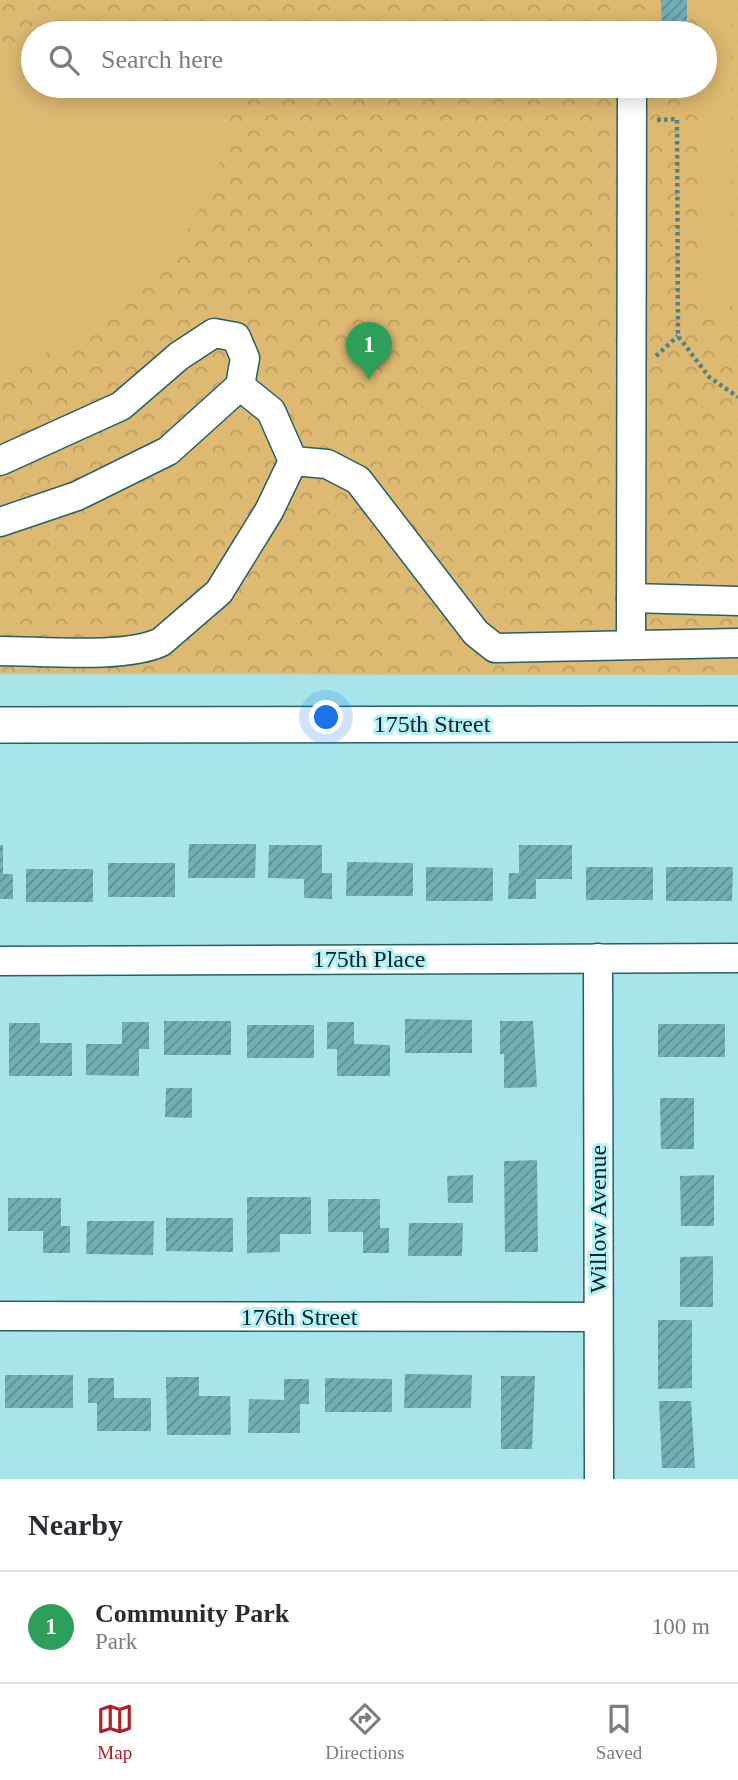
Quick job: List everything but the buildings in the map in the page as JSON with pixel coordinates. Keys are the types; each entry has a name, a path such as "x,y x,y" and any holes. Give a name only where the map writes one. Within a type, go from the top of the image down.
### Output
{"main road":[{"name":"175th Street","path":"0,725 738,724"}],"street":[{"path":"631,643 632,98"},
{"path":"0,461 121,406 179,356 214,332 236,337 245,358 240,386 167,451 77,496 0,522"},
{"path":"0,651 121,651 150,647 161,642 219,592 269,511 293,461 271,411 240,386"},
{"path":"293,461 327,464 358,480 476,632 495,648 595,648 631,643 738,643"},
{"path":"631,598 738,601"},
{"name":"Willow Avenue","path":"598,958 599,1479"},
{"name":"175th Place","path":"0,961 738,958"},
{"name":"176th Street","path":"0,1316 598,1317"}],"path":[{"path":"677,119 678,336 709,377 738,397"}],"green space":[{"path":"0,0 738,0 738,675 0,674"},
{"path":"699,0 731,0 731,214 738,253 738,312 730,304 730,320 699,320 699,98 717,98 717,21 699,21"},
{"path":"0,41 21,42 21,98 232,98 227,135 213,181 190,225 162,264 127,300 88,330 45,354 0,371"}],"place":[{"name":"Community Park","path":"369,380"}]}
